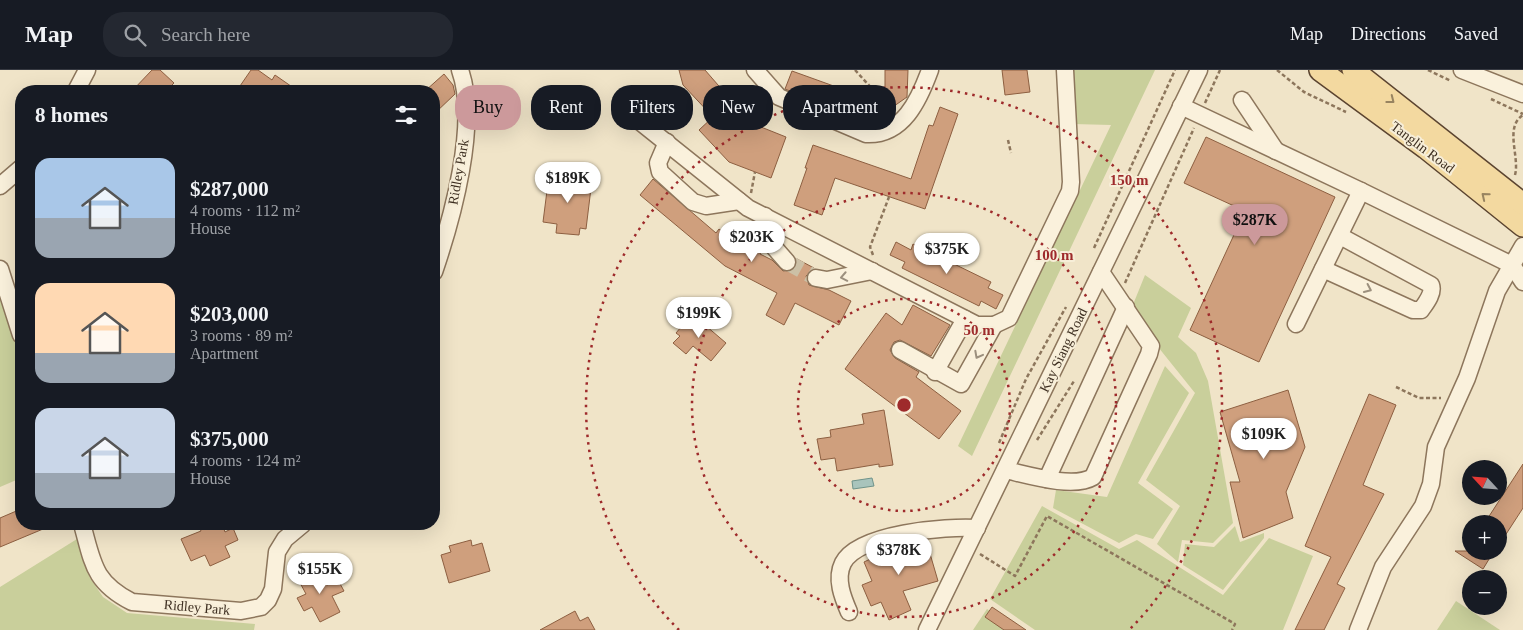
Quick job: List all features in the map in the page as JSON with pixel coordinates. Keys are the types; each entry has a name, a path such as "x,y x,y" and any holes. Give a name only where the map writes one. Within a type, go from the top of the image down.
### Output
{"main road":[{"name":"Tanglin Road","path":"1320,70 1426,148 1523,226"},
{"name":"Tanglin Road","path":"1353,70 1517,198"}],"street":[{"path":"79,85 87,70"},
{"name":"Ridley Park","path":"440,250 460,176 467,107 460,70"},
{"path":"757,71 779,97 791,104 866,134 876,134 884,133 900,124 917,99 930,70"},
{"path":"651,130 739,201 765,216 874,266 977,325 994,325 1009,318 1070,191 1065,70"},
{"name":"Kay Siang Road","path":"927,630 1199,70"},
{"path":"1462,70 1523,94"},
{"path":"1242,100 1278,153"},
{"path":"1181,106 1362,191 1512,265 1523,282"},
{"path":"666,142 658,163 660,172 693,202 706,206 739,201"},
{"path":"0,186 15,173"},
{"path":"1296,324 1362,191"},
{"path":"765,216 773,246 787,262"},
{"path":"1323,269 1413,310 1421,310 1426,303 1432,289 1432,284 1340,236"},
{"path":"1358,630 1383,567 1423,506 1431,484 1436,447 1467,378 1497,291 1523,246"},
{"path":"816,278 827,280 874,266"},
{"path":"1005,470 1047,479 1084,482 1093,477 1151,346 1101,272"},
{"path":"1,275 15,317"},
{"path":"1047,479 1123,302"},
{"path":"936,372 965,319"},
{"path":"900,350 936,372 961,384 994,325"},
{"path":"849,612 843,598 840,577 843,563 854,550 892,536 941,528 977,528"},
{"name":"Ridley Park","path":"84,530 96,572 106,585 117,594 132,602 241,611 261,607 268,600 273,589 277,552 285,539 296,530"}],"path":[{"path":"855,70 869,85"},
{"path":"1123,302 1199,115 1220,70"},
{"path":"1277,70 1304,92 1353,115"},
{"path":"1517,198 1514,128 1517,120 1523,115"},
{"path":"1008,140 1011,153"},
{"path":"874,266 870,247 889,197"},
{"path":"1033,448 1074,381"},
{"path":"1396,388 1419,398"},
{"path":"975,562 979,554 1015,576 1047,516 1235,624 1232,630"}],"green space":[{"path":"1074,70 1155,70 972,456 958,446 1111,125 1073,124"},
{"path":"1145,275 1191,308 1178,337 1196,353 1208,381 1233,523 1213,543 1182,540 1178,562 1157,544 1180,506 1146,480 1195,393 1130,312"},
{"path":"0,291 15,337 15,481 0,487"},
{"path":"1165,366 1189,393 1138,483 1173,509 1153,539 1136,534 1119,543 1053,508 1056,490 1107,497"},
{"path":"1042,506 1119,549 1137,540 1223,595 1269,538 1313,556 1283,630 1035,630 990,599"},
{"path":"1235,526 1240,542 1264,533 1264,538 1223,590 1183,565 1185,544 1214,547"},
{"path":"77,539 90,578 103,597 127,613 255,624 254,630 0,630 0,587"},
{"path":"1456,601 1462,605 1462,615 1477,615 1500,630 1437,630"},
{"path":"987,609 1018,630 973,630"}],"water":[{"path":"872,478 874,486 853,489 852,481"}],"building":[{"path":"152,70 160,70 174,83 172,85 138,85"},
{"path":"251,70 258,70 272,80 275,75 289,85 241,85"},
{"path":"679,70 705,70 718,85 703,85 703,106 693,96 693,85 683,85"},
{"path":"885,70 908,70 907,97 896,105 896,85 885,85"},
{"path":"1002,70 1027,70 1030,92 1005,95"},
{"path":"792,71 831,85 787,85"},
{"path":"444,74 453,85 455,94 440,108 440,85 432,85"},
{"path":"940,107 958,114 925,209 835,178 822,215 794,205 813,145 911,179 929,125 933,126"},
{"path":"703,126 703,130 768,130 786,137 771,178 729,162 699,130"},
{"path":"1206,137 1335,197 1259,362 1190,330 1245,211 1184,183"},
{"path":"549,175 592,180 586,229 580,228 579,235 556,233 557,224 543,222"},
{"path":"653,179 716,233 719,229 739,245 743,236 763,246 760,254 772,260 783,271 794,269 797,259 814,268 806,276 809,285 829,290 851,301 839,325 795,303 784,325 766,315 777,293 725,266 640,195"},
{"path":"896,242 911,250 913,244 991,282 988,288 1003,295 996,309 981,301 979,306 902,268 905,262 890,255"},
{"path":"913,305 950,325 931,356 900,340 894,342 890,350 895,358 919,372 916,377 961,411 939,439 845,369 886,313 902,325"},
{"path":"692,314 726,343 711,361 693,346 686,354 673,343 680,336 676,333"},
{"path":"1288,390 1305,447 1286,492 1293,518 1243,538 1230,482 1240,482 1220,412"},
{"path":"1369,394 1396,405 1363,485 1384,494 1337,584 1345,588 1324,630 1295,630 1331,557 1305,546"},
{"path":"884,410 893,465 879,467 879,464 837,471 835,458 821,460 817,439 831,437 830,430 864,424 862,414"},
{"path":"1523,464 1523,508 1507,533 1507,515 1490,515 1496,505 1508,505 1508,487"},
{"path":"15,512 15,530 41,530 0,547 0,518"},
{"path":"224,530 225,532 234,530 238,540 225,546 230,557 210,566 205,555 191,561 181,539 201,531"},
{"path":"471,540 472,546 482,543 490,571 449,583 441,555 451,552 449,546"},
{"path":"926,540 938,581 903,591 911,610 889,620 881,602 871,606 862,585 872,581 864,562 889,550"},
{"path":"1455,551 1462,551 1462,556"},
{"path":"1469,560 1488,560 1483,569"},
{"path":"318,569 327,585 338,580 344,591 332,596 340,612 320,622 312,607 304,611 297,598 306,594 298,579"},
{"path":"992,607 1026,630 1004,630 985,617"},
{"path":"575,611 580,621 588,617 595,630 540,630"}],"tunnel":[{"path":"787,262 816,278"}]}
